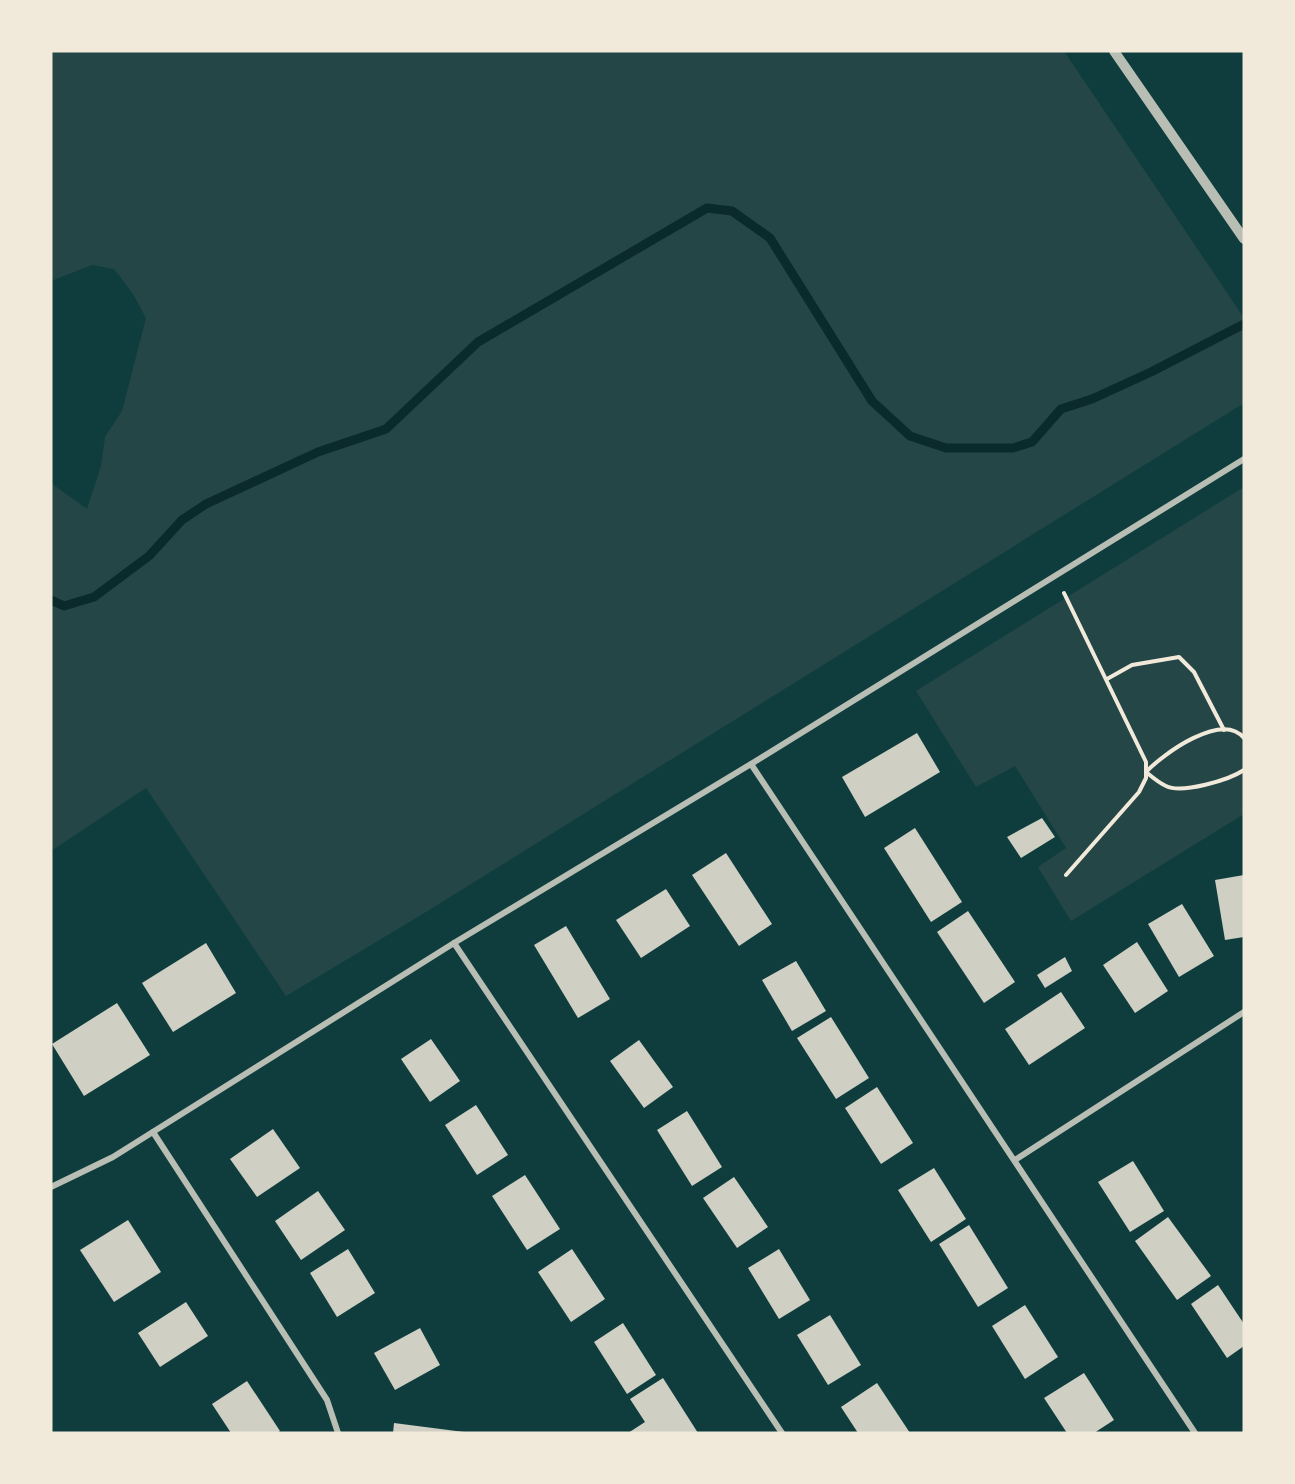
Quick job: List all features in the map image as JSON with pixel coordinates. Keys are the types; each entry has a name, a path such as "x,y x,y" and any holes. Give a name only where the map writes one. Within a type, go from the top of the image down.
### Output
{"street":[{"path":"1114,51 1244,239"},
{"path":"51,1187 113,1157 454,943 751,764 1244,459"},
{"path":"751,764 1195,1433"},
{"path":"454,943 782,1433"},
{"path":"1015,1160 1244,1012"},
{"path":"153,1131 327,1400 338,1433"}],"path":[{"path":"1055,576 1146,762 1146,772 1139,792 1066,875"},
{"path":"1107,679 1132,665 1179,657 1194,672 1224,730"},
{"path":"1146,772 1173,750 1213,730 1240,733 1244,738"},
{"path":"1146,772 1166,786 1174,788 1216,782 1244,770"}],"shaded area":[{"path":"51,51 1064,51 1244,318 1244,403 426,912 286,996 146,788 51,851 51,483 87,509 101,466 105,437 122,411 146,318 133,294 114,269 92,265 51,281"},
{"path":"1244,487 1244,814 1071,921 1038,867 1066,848 1015,766 976,787 916,691"}],"building":[{"path":"917,733 940,772 865,817 842,777"},
{"path":"1042,818 1055,837 1021,858 1007,837"},
{"path":"915,828 962,902 931,922 884,848"},
{"path":"726,853 772,924 739,946 692,875"},
{"path":"1244,875 1244,937 1225,940 1215,880"},
{"path":"666,889 690,926 641,958 616,920"},
{"path":"1182,904 1214,956 1179,977 1148,924"},
{"path":"968,911 1015,982 984,1003 937,932"},
{"path":"566,926 610,999 578,1018 534,945"},
{"path":"1137,942 1168,991 1135,1013 1103,965"},
{"path":"206,943 236,993 173,1032 142,983"},
{"path":"1065,957 1072,971 1045,988 1037,975"},
{"path":"796,961 826,1011 792,1031 762,980"},
{"path":"1061,992 1085,1028 1029,1065 1005,1029"},
{"path":"117,1003 150,1055 84,1096 52,1044"},
{"path":"831,1017 869,1078 836,1099 797,1038"},
{"path":"431,1039 460,1081 430,1102 401,1059"},
{"path":"639,1040 673,1087 644,1108 610,1061"},
{"path":"877,1087 913,1143 881,1164 845,1108"},
{"path":"476,1105 508,1155 477,1175 445,1125"},
{"path":"687,1111 722,1167 692,1186 657,1130"},
{"path":"273,1129 300,1168 257,1197 230,1159"},
{"path":"1133,1161 1164,1211 1130,1232 1098,1182"},
{"path":"934,1168 966,1219 931,1242 898,1190"},
{"path":"525,1175 560,1229 527,1250 492,1196"},
{"path":"734,1177 768,1227 737,1248 703,1198"},
{"path":"318,1191 345,1230 301,1260 275,1221"},
{"path":"1168,1217 1211,1276 1177,1300 1135,1241"},
{"path":"128,1220 161,1272 114,1302 80,1250"},
{"path":"969,1225 1008,1288 978,1307 939,1244"},
{"path":"348,1249 375,1293 337,1317 310,1273"},
{"path":"572,1249 605,1299 571,1322 538,1272"},
{"path":"779,1249 810,1300 779,1319 748,1268"},
{"path":"1218,1285 1244,1324 1244,1346 1227,1358 1191,1304"},
{"path":"186,1302 208,1336 160,1367 138,1333"},
{"path":"1025,1305 1058,1357 1025,1379 992,1326"},
{"path":"830,1315 861,1365 828,1385 797,1335"},
{"path":"623,1323 656,1375 627,1394 594,1342"},
{"path":"420,1328 440,1365 395,1390 374,1353"},
{"path":"1084,1373 1114,1420 1094,1433 1067,1433 1044,1398"},
{"path":"663,1378 698,1433 628,1433 645,1422 630,1399"},
{"path":"247,1381 280,1431 277,1433 231,1433 212,1404"},
{"path":"877,1383 910,1433 858,1433 841,1407"},
{"path":"394,1423 464,1432 393,1433"}],"waterway":[{"path":"51,600 64,606 94,597 149,556 182,520 206,504 318,452 386,429 478,342 707,208 732,211 770,238 872,401 910,436 946,448 1013,448 1032,442 1061,409 1092,399 1151,372 1244,324"}]}
